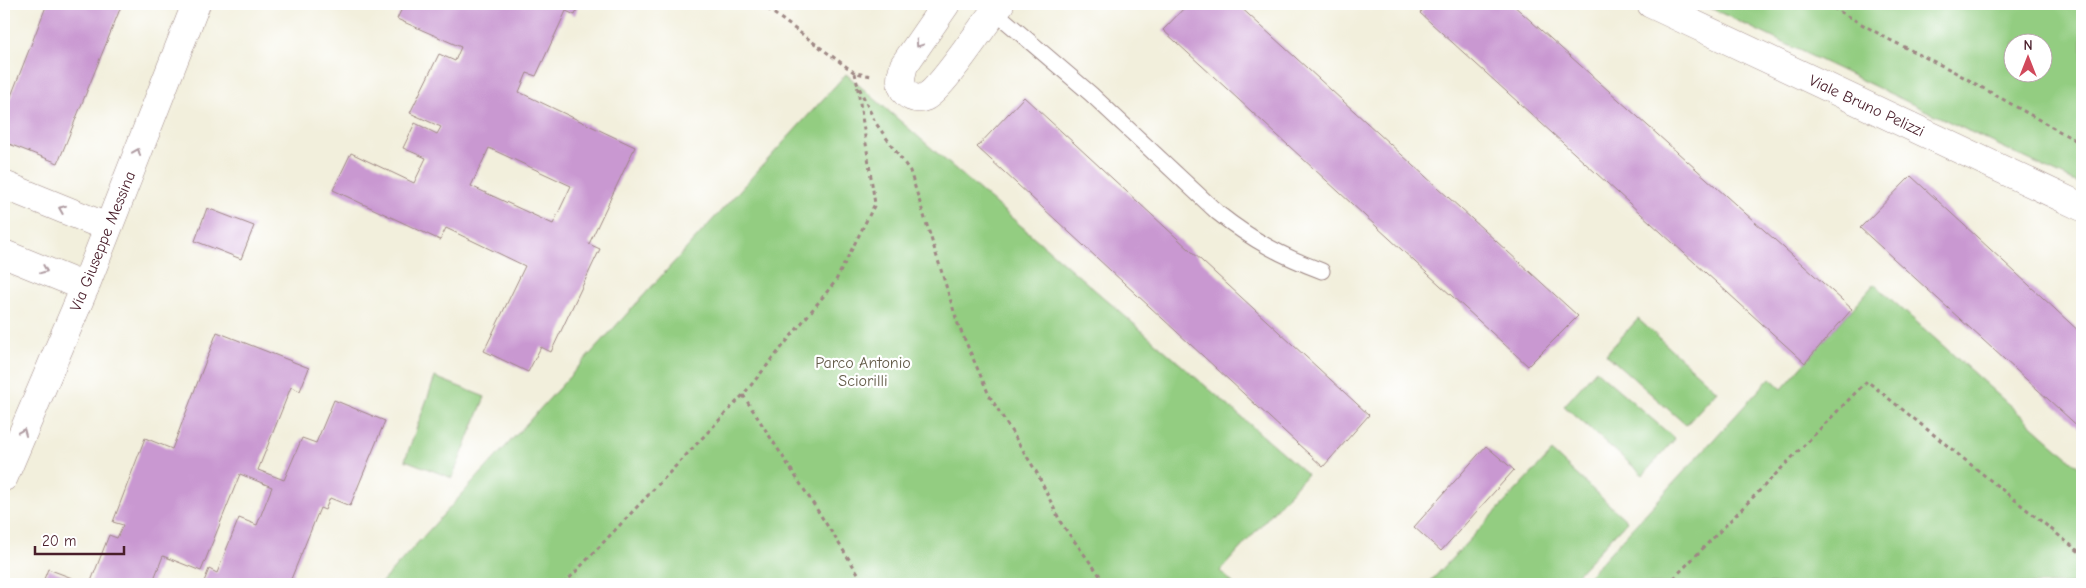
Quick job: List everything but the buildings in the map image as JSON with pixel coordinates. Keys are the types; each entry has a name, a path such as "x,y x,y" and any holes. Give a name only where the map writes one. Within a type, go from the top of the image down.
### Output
{"street":[{"name":"Via Giuseppe Messina","path":"4,477 85,287 196,4"},
{"path":"946,4 904,65 901,82 908,95 915,98 923,98 938,86 993,6"},
{"name":"Viale Bruno Pelizzi","path":"1651,4 2082,207"},
{"path":"4,185 108,227"},
{"path":"4,254 85,287"}],"lane":[{"path":"993,6 1231,224 1268,248 1322,271"}],"path":[{"path":"761,4 855,73 901,82"},
{"path":"1826,4 1890,40 1951,70 2082,144"},
{"path":"564,584 743,396 836,282 875,204 855,73"},
{"path":"857,83 875,122 910,171 958,324 989,395 1037,474 1061,523 1106,584"},
{"path":"1668,584 1867,381 2082,554"},
{"path":"743,396 865,584"}],"green space":[{"path":"1702,4 2082,4 2082,185"},
{"name":"Parco Antonio Sciorilli","path":"846,74 1307,474 1220,571 1234,584 380,584"},
{"path":"1874,284 2082,470 2082,584 1581,584 1770,378 1782,389"},
{"path":"1638,319 1717,391 1686,425 1606,354"},
{"path":"1596,370 1675,439 1643,475 1564,406"},
{"path":"435,377 485,397 452,478 405,460"},
{"path":"1552,452 1627,521 1568,584 1428,584"}]}
